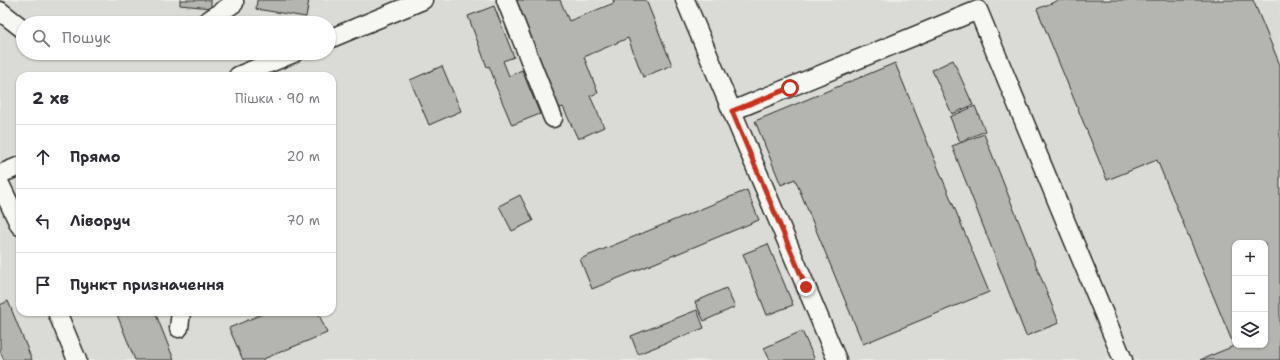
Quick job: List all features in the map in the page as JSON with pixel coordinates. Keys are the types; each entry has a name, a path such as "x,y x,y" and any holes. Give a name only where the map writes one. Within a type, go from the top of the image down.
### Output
{"street":[{"path":"215,16 234,3 234,0"},
{"path":"336,36 423,0"},
{"path":"506,0 553,118"},
{"path":"685,0 837,360"},
{"path":"732,111 978,10 1123,360"},
{"path":"0,11 16,24"},
{"path":"248,72 277,60"},
{"path":"0,174 16,168"},
{"path":"0,184 16,218"},
{"path":"59,316 77,360"}],"shaded area":[{"path":"0,0 1280,0 1280,360 0,360"}],"building":[{"path":"180,0 211,0 211,8 180,5"},
{"path":"257,0 309,0 306,16 256,9"},
{"path":"514,0 560,0 569,21 614,3 613,0 646,0 672,65 643,77 628,38 584,57 598,93 590,96 604,127 578,139 563,107 557,109"},
{"path":"1059,0 1253,0 1280,65 1280,360 1200,360 1232,347 1268,348 1268,240 1232,240 1232,341 1157,160 1107,180 1037,9"},
{"path":"494,6 514,57 503,61 509,76 522,70 540,114 512,125 489,66 487,67 468,16"},
{"path":"953,60 973,105 952,114 932,70"},
{"path":"895,63 989,292 863,344 795,179 781,185 755,121"},
{"path":"442,66 461,111 429,125 410,80"},
{"path":"975,106 985,131 960,142 950,117"},
{"path":"984,134 1059,323 1026,336 952,146"},
{"path":"747,190 759,220 592,289 580,259"},
{"path":"520,195 533,221 512,231 499,206"},
{"path":"768,244 793,305 767,315 743,254"},
{"path":"726,288 735,307 704,321 695,302"},
{"path":"8,301 32,360 4,360 0,351 0,305"},
{"path":"697,310 704,328 638,354 631,336"},
{"path":"118,316 157,316 174,360 135,360"},
{"path":"258,316 320,316 327,333 261,360 243,360 229,328"},
{"path":"802,331 815,360 770,360 764,348"}],"route":[{"path":"790,88 732,111 806,287"}]}
